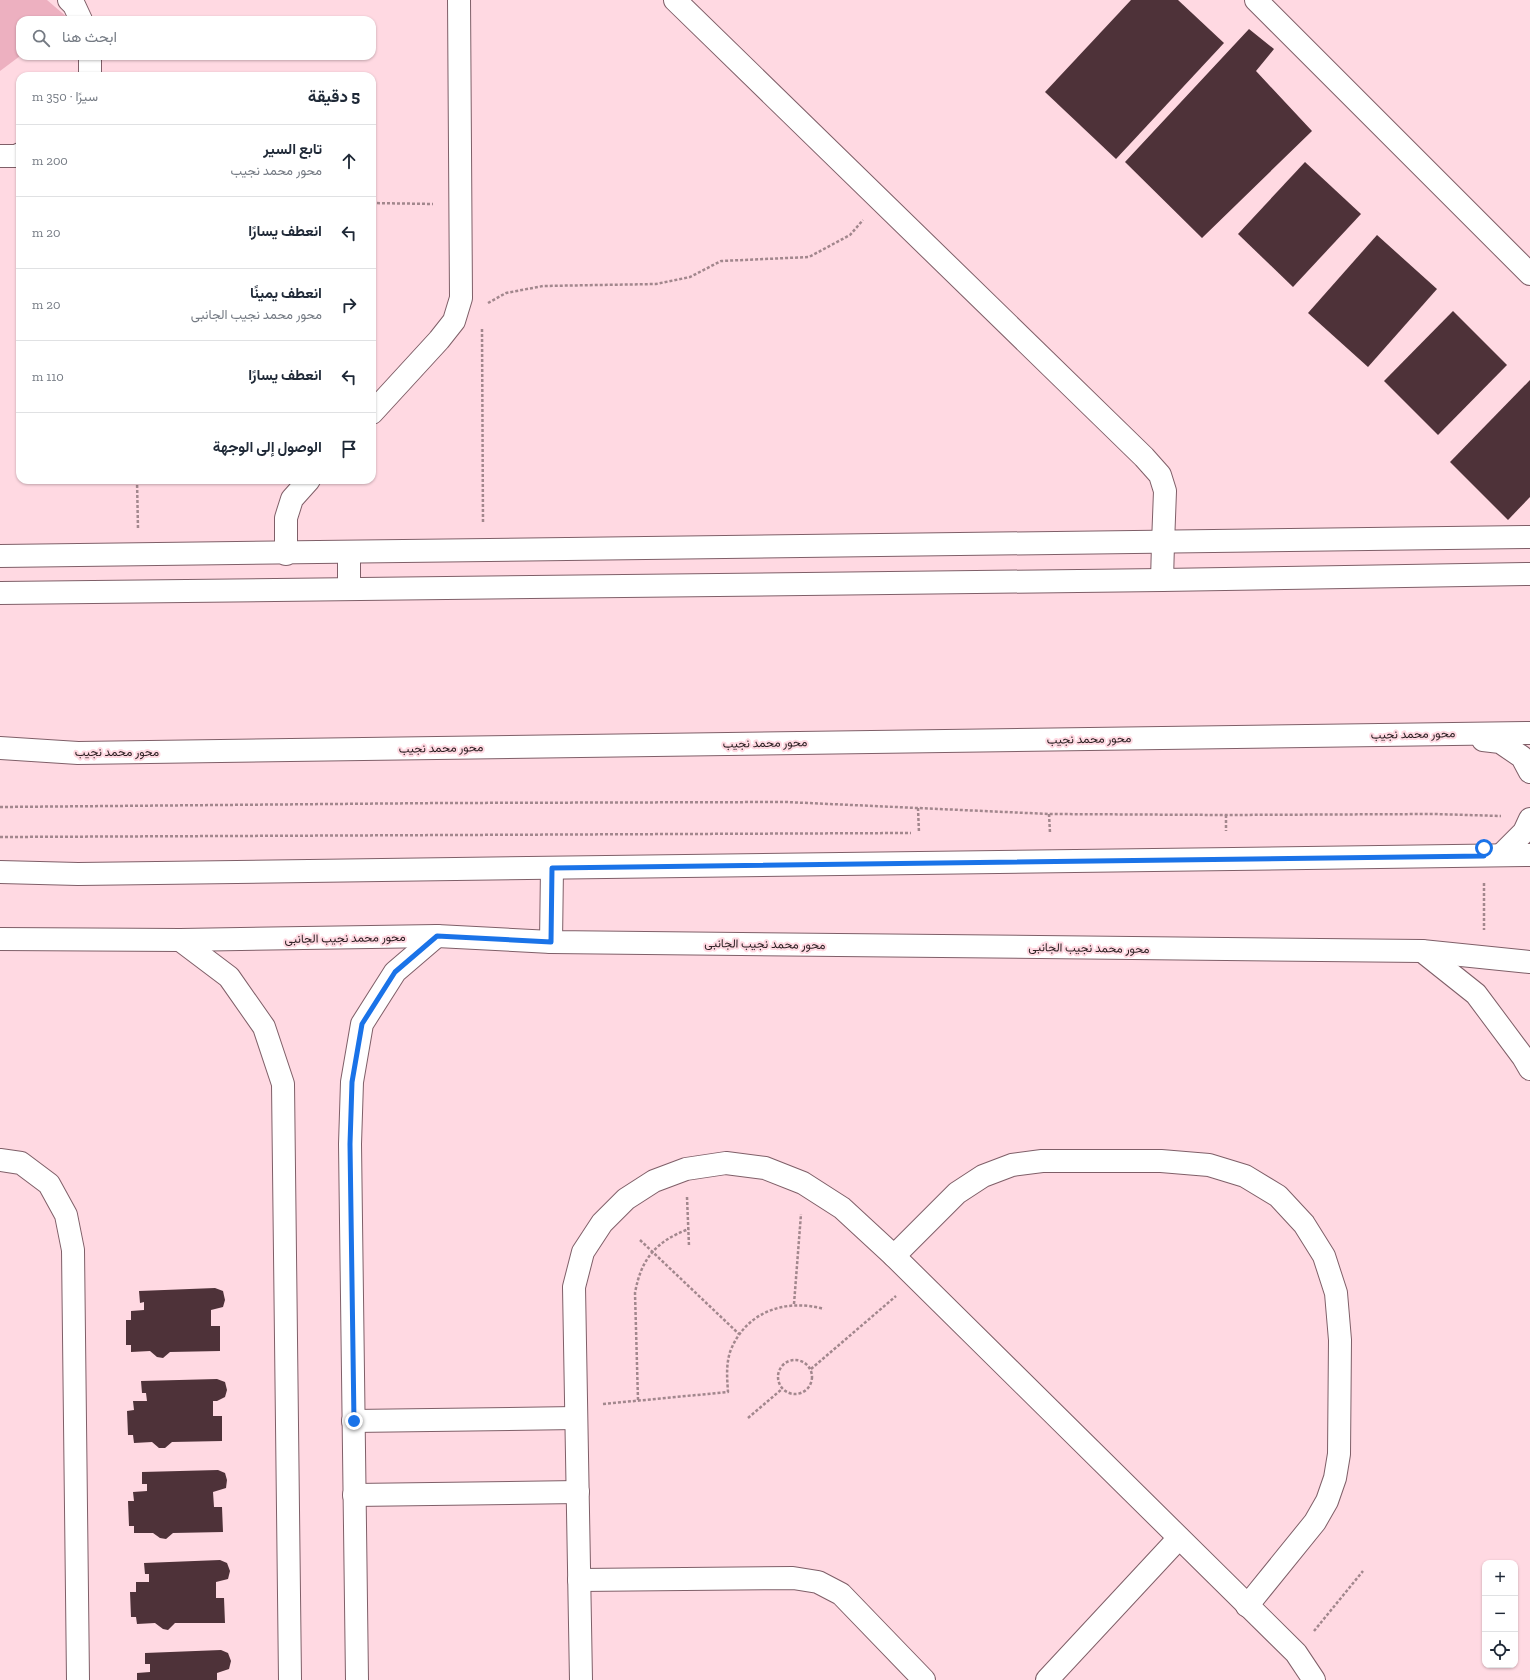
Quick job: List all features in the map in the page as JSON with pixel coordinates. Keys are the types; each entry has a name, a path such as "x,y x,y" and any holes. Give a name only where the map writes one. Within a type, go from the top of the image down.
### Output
{"street":[{"path":"69,0 74,5 79,16"},
{"path":"376,409 440,340 454,321 461,298 459,0"},
{"path":"675,0 1144,457 1160,475 1165,491 1162,580"},
{"path":"1256,0 1530,274"},
{"path":"90,60 90,72"},
{"path":"0,156 16,156"},
{"path":"286,554 286,518 292,499 305,484"},
{"path":"0,556 349,554 1163,544 1530,537"},
{"path":"349,554 350,589"},
{"path":"0,593 1162,580 1530,574"},
{"name":"محور محمد نجيب","path":"0,748 78,753 1530,733"},
{"path":"1444,734 1500,742 1522,757 1530,772"},
{"path":"1492,856 1524,832 1530,819"},
{"path":"0,872 78,874 1530,855"},
{"path":"551,942 552,868"},
{"path":"357,1680 350,1144 352,1082 362,1024 395,972 437,936"},
{"name":"محور محمد نجيب الجانبى","path":"0,938 180,940 437,936 551,942 1422,951 1530,962"},
{"path":"180,940 229,977 264,1027 283,1084 290,1680"},
{"path":"1422,951 1476,994 1523,1057 1530,1069"},
{"path":"0,1160 21,1163 50,1184 66,1215 73,1250 78,1680"},
{"path":"894,1256 957,1193 983,1176 1012,1165 1042,1161 1161,1161 1208,1165 1245,1176 1278,1196 1304,1224 1324,1256 1336,1293 1340,1340 1339,1454 1335,1478 1327,1501 1315,1522 1247,1606"},
{"path":"581,1680 574,1287 583,1252 602,1223 626,1199 654,1181 686,1169 726,1163 765,1168 803,1183 842,1208 894,1256 1296,1653 1314,1680"},
{"path":"354,1421 576,1412"},
{"path":"354,1495 578,1492"},
{"path":"1046,1680 1179,1538"},
{"path":"579,1580 792,1578 818,1582 841,1594 924,1680"}],"path":[{"path":"454,321 506,293 543,286 656,284 690,277 721,261 809,257 850,235 880,200"},
{"path":"376,202 461,204"},
{"path":"482,322 483,552"},
{"path":"137,484 139,555"},
{"path":"0,807 786,802 1049,814 1434,814 1498,815 1504,817"},
{"path":"918,808 919,833"},
{"path":"1049,814 1050,833"},
{"path":"1226,815 1226,837"},
{"path":"1485,958 1492,856"},
{"path":"686,1169 689,1246"},
{"path":"794,1304 803,1183"},
{"path":"638,1400 635,1294 638,1278 652,1251 675,1234 689,1229"},
{"path":"640,1240 739,1334"},
{"path":"810,1369 916,1279"},
{"path":"576,1412 638,1400 728,1392 726,1372 730,1352 739,1334 754,1319 773,1308 794,1304 809,1305 824,1309"},
{"path":"797,1359 805,1362 813,1377 811,1385 805,1391 797,1394 789,1394 782,1389 778,1381 778,1373 782,1365 789,1360 797,1359"},
{"path":"748,1418 782,1389"},
{"path":"1296,1653 1363,1571"}],"shaded area":[{"path":"0,0 47,0 66,16 16,16 16,59 0,71"}],"building":[{"path":"1131,0 1178,0 1224,43 1116,159 1045,92"},
{"path":"1249,29 1274,49 1256,71 1312,131 1202,238 1125,162"},
{"path":"1305,162 1361,214 1293,287 1238,234"},
{"path":"1377,235 1437,289 1368,367 1308,313"},
{"path":"1453,311 1507,365 1438,435 1384,381"},
{"path":"1530,380 1530,497 1508,520 1450,462"},
{"path":"215,1288 223,1291 225,1300 223,1307 211,1310 211,1326 220,1326 220,1351 170,1352 163,1358 157,1357 150,1351 131,1352 131,1345 126,1345 126,1320 131,1320 131,1311 144,1310 144,1302 140,1303 139,1291"},
{"path":"217,1379 225,1382 227,1390 225,1397 217,1401 213,1401 213,1416 222,1416 222,1441 172,1442 165,1448 159,1448 152,1442 134,1443 133,1435 128,1435 127,1411 134,1410 133,1401 147,1401 146,1393 142,1393 141,1381"},
{"path":"218,1470 225,1473 227,1480 226,1488 213,1492 214,1507 222,1507 223,1532 173,1533 166,1539 160,1538 153,1533 134,1533 134,1526 129,1526 128,1501 134,1501 133,1492 147,1491 147,1484 142,1484 142,1472"},
{"path":"220,1560 227,1563 230,1571 228,1579 216,1582 216,1598 224,1598 225,1623 175,1623 168,1630 163,1629 155,1623 137,1624 136,1617 131,1617 130,1592 136,1592 136,1582 149,1582 149,1574 145,1574 144,1563"},
{"path":"221,1650 228,1653 231,1661 229,1669 217,1673 217,1680 137,1680 137,1673 150,1672 150,1664 145,1664 145,1653"}],"route":[{"path":"354,1421 350,1144 352,1082 362,1024 395,972 437,936 551,942 552,868 1484,856 1484,848"}]}
